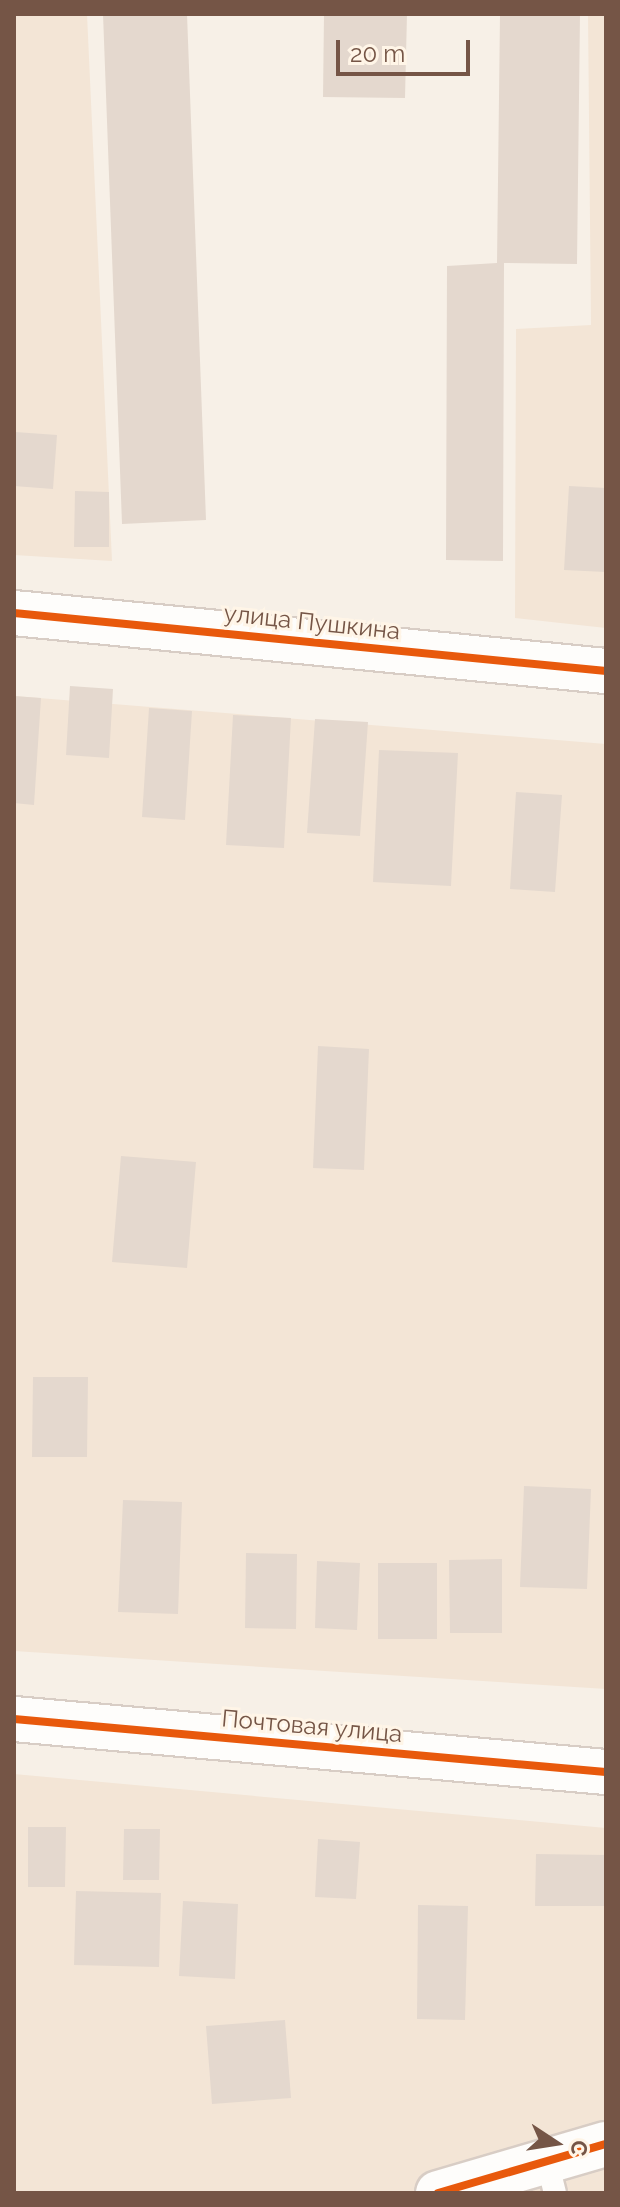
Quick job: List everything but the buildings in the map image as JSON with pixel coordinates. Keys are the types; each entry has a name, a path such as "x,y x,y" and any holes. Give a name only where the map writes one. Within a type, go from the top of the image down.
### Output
{"street":[{"name":"улица Пушкина","path":"14,613 606,671"},
{"name":"Почтовая улица","path":"14,1719 606,1772"},
{"path":"438,2193 551,2177 606,2144"}],"shaded area":[{"path":"14,14 87,14 112,561 14,555"},
{"path":"588,14 606,14 606,628 515,618 516,329 591,325"},
{"path":"14,696 606,744 606,1689 14,1651"},
{"path":"14,1774 606,1828 606,2193 14,2193"}],"cycle path":[{"path":"14,613 606,671"},
{"path":"14,1719 606,1772"},
{"path":"438,2193 606,2144"}]}
